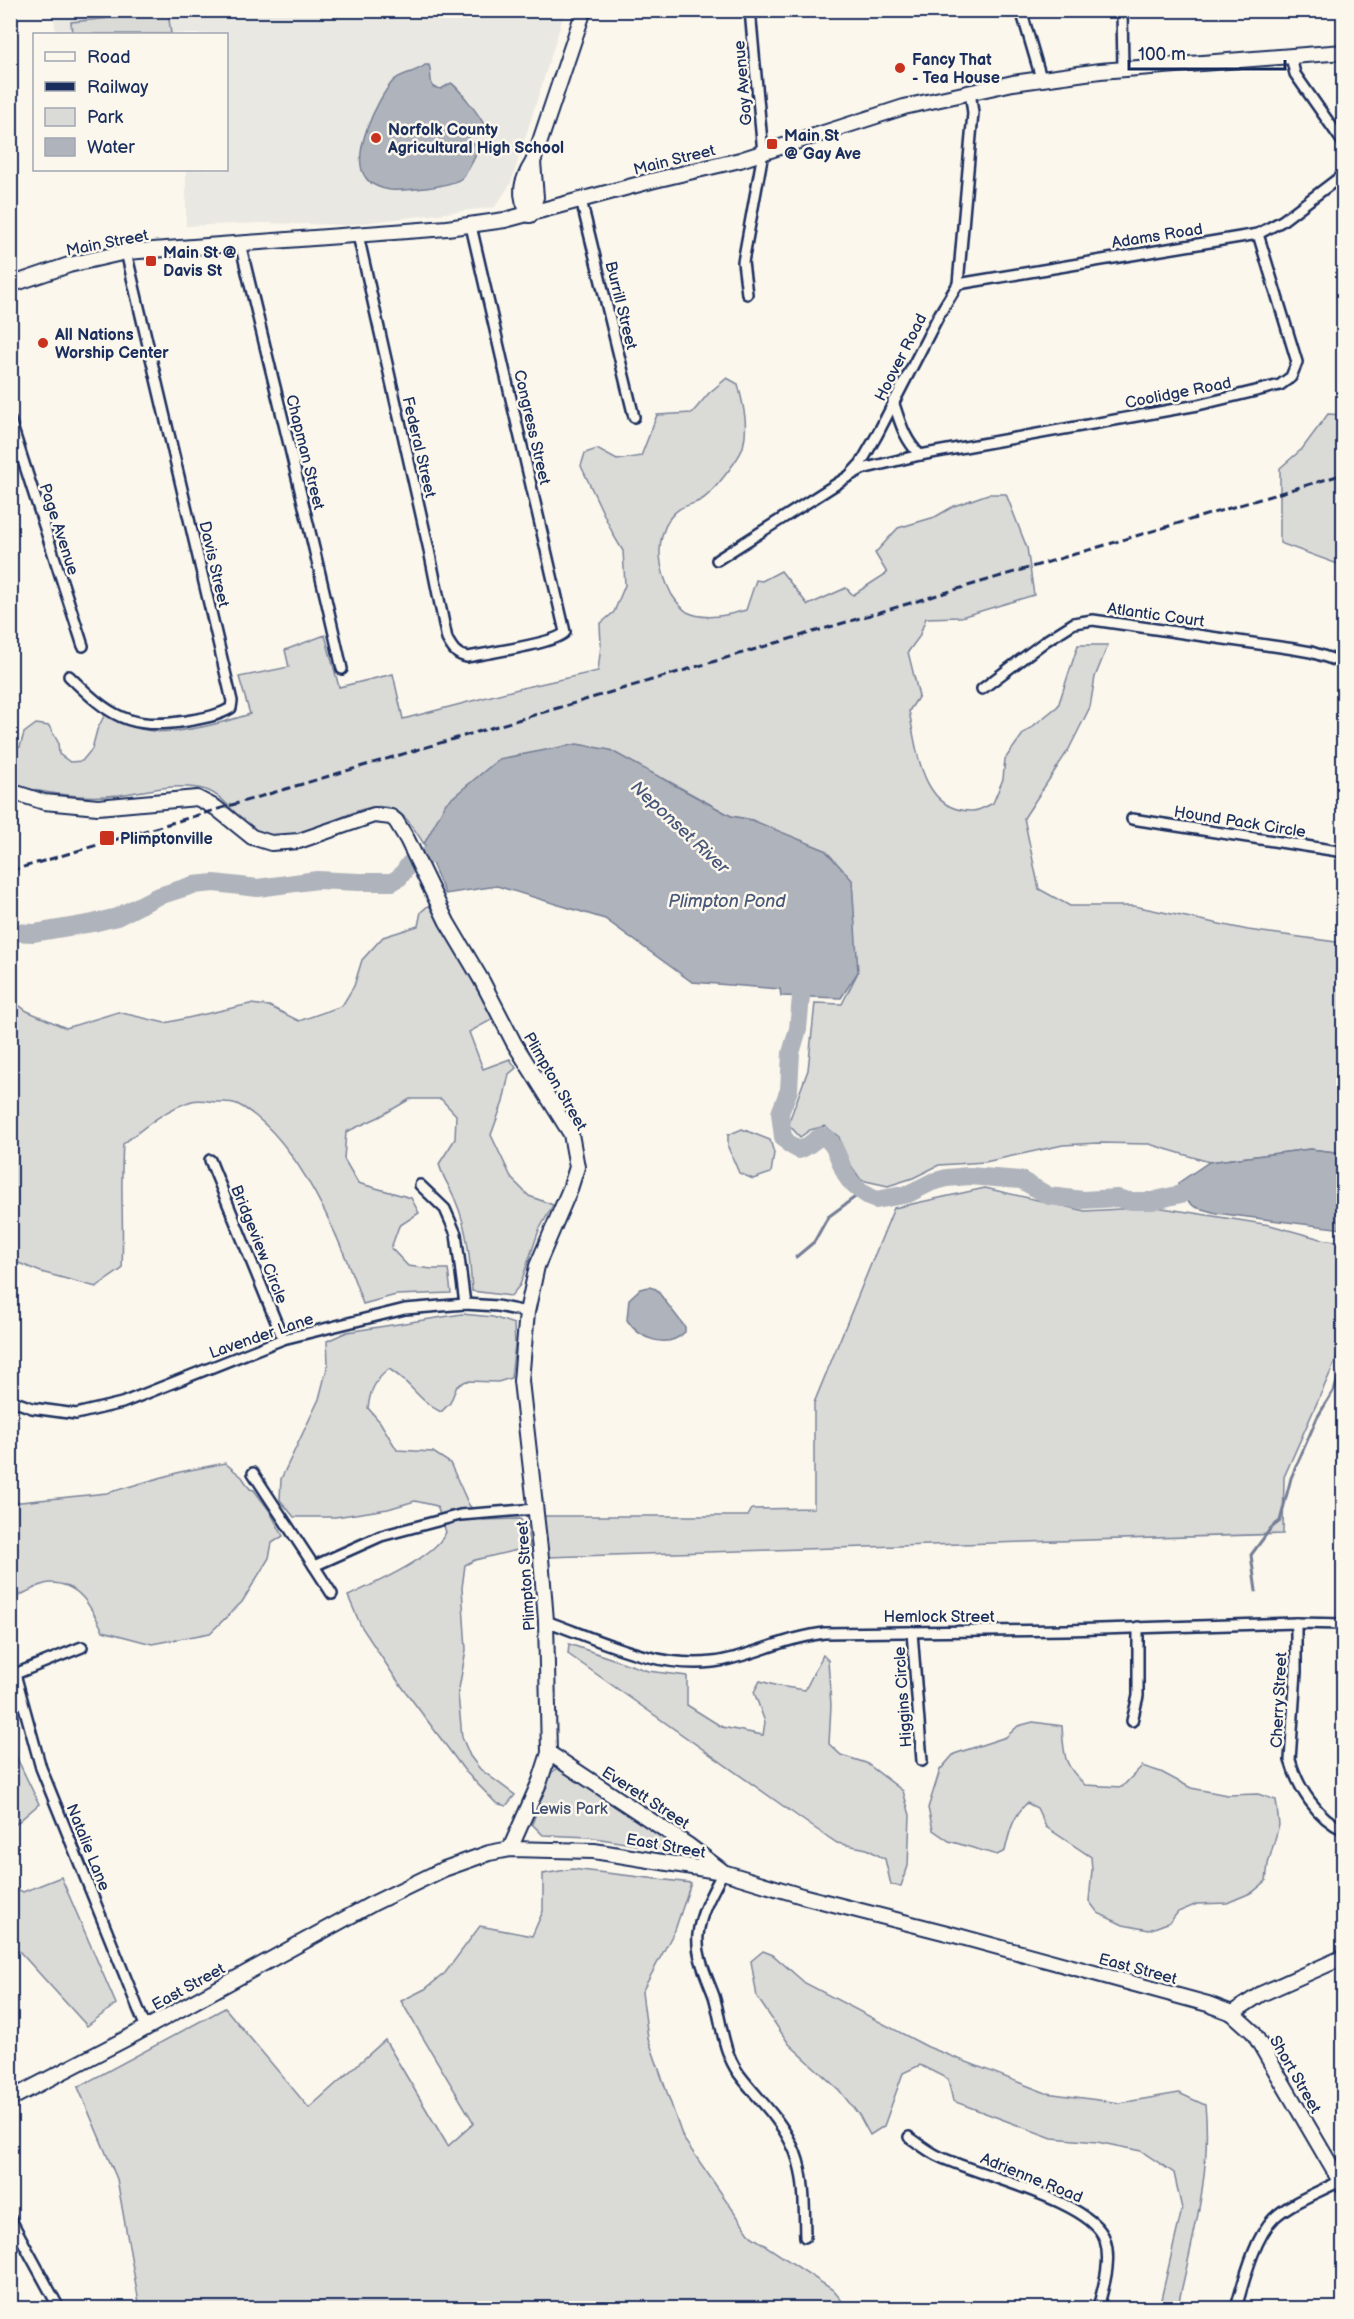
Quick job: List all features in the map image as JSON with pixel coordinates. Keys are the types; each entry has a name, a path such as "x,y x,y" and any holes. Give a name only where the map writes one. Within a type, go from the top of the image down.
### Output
{"street":[{"path":"530,215 536,197 533,162 584,10"},
{"name":"Gay Avenue","path":"747,294 743,262 763,153 750,10"},
{"path":"1021,10 1041,78"},
{"path":"1122,10 1123,69"},
{"name":"Main Street","path":"10,285 69,265 126,252 471,226 530,215 763,153 904,107 970,91 1041,78 1123,69 1344,52"},
{"path":"1291,57 1295,74 1344,144"},
{"name":"Hoover Road","path":"717,560 849,476 865,456 939,315 958,284 973,113 970,91"},
{"name":"Adams Road","path":"958,284 1258,234 1282,221 1344,174"},
{"name":"Burrill Street","path":"581,200 634,417"},
{"name":"Congress Street","path":"467,657 528,645 564,634 471,226"},
{"name":"Coolidge Road","path":"849,476 862,469 920,455 1198,405 1280,385 1291,377 1297,362 1258,234"},
{"name":"Federal Street","path":"358,235 447,639 453,650 460,656 467,657"},
{"name":"Chapman Street","path":"240,243 342,669"},
{"name":"Davis Street","path":"69,676 99,705 139,723 167,724 220,715 231,708 232,701 126,252"},
{"path":"893,401 900,427 910,446 920,455"},
{"name":"Page Avenue","path":"10,420 83,646"},
{"name":"Atlantic Court","path":"982,689 1047,640 1074,623 1093,620 1294,649 1344,663"},
{"name":"Plimpton Street","path":"10,791 44,802 98,807 197,798 216,808 252,837 272,843 299,841 370,816 383,814 396,821 514,1043 571,1134 577,1167 537,1266 527,1312 521,1381 546,1621 549,1753 510,1849"},
{"name":"Hound Pack Circle","path":"1132,819 1344,852"},
{"name":"Bridgeview Circle","path":"210,1160 283,1340"},
{"path":"420,1185 445,1209 456,1234 465,1304"},
{"name":"Lavender Lane","path":"10,1400 32,1408 76,1414 122,1403 283,1340 405,1309 465,1304 497,1306 527,1312"},
{"path":"254,1473 332,1594"},
{"path":"314,1566 381,1536 453,1517 536,1509"},
{"name":"Hemlock Street","path":"546,1621 657,1660 676,1663 713,1662 741,1656 786,1641 824,1633 1296,1623 1344,1624"},
{"name":"Cherry Street","path":"1296,1623 1296,1672 1290,1760 1293,1772 1315,1809 1344,1830"},
{"path":"1132,1721 1138,1696 1138,1627"},
{"name":"Higgins Circle","path":"912,1632 922,1761"},
{"path":"13,1675 82,1647"},
{"name":"Natalie Lane","path":"13,1675 41,1768 146,2028"},
{"name":"Everett Street","path":"549,1753 688,1845 723,1872"},
{"name":"East Street","path":"10,2099 146,2028 372,1904 444,1869 489,1853 510,1849 594,1851 723,1872 802,1896 1208,2004 1232,2013"},
{"path":"723,1872 701,1920 698,1952 714,1997 728,2055 738,2073 775,2116 792,2144 802,2178 805,2237"},
{"path":"1232,2013 1261,1994 1344,1957"},
{"name":"Short Street","path":"1232,2013 1253,2032 1342,2185"},
{"name":"Adrienne Road","path":"909,2137 936,2156 1010,2182 1085,2215 1105,2239 1107,2258 1098,2308"},
{"path":"1236,2308 1254,2250 1274,2219 1342,2185"},
{"path":"10,2218 59,2308"}],"shaded area":[{"name":"Norfolk County Agricultural High School","path":"53,11 565,11 511,183 495,207 347,225 260,223 186,226 186,171 228,171 228,33 56,33"}],"green space":[{"path":"168,12 171,33 72,33 71,22"},
{"path":"727,378 738,384 745,415 745,439 741,452 731,467 706,497 677,510 665,527 660,547 661,566 677,602 687,612 709,617 746,610 756,580 762,581 781,571 808,605 846,588 853,595 887,573 875,553 898,528 935,517 954,506 988,494 1006,494 1027,548 1034,595 961,617 926,618 919,637 908,652 919,696 909,711 924,776 942,801 955,809 975,811 993,803 1003,779 1005,759 1023,734 1058,706 1078,645 1108,645 1095,677 1090,707 1069,749 1024,818 1039,889 1070,906 1134,906 1248,930 1343,943 1343,1153 1310,1149 1209,1162 1149,1144 1098,1143 1063,1145 985,1162 939,1165 913,1178 888,1186 861,1180 845,1157 839,1137 825,1126 810,1130 800,1137 788,1124 808,1070 815,1003 842,1004 858,972 752,820 731,816 663,778 430,835 424,844 401,814 390,808 377,806 362,809 298,835 282,838 267,837 250,828 222,800 206,790 173,787 119,795 78,796 50,793 11,784 10,749 20,747 24,733 36,724 49,726 58,742 59,754 70,762 82,761 92,749 97,730 105,714 134,727 164,732 202,727 250,714 239,677 289,667 285,650 325,635 339,687 393,674 403,719 598,671 601,645 600,624 614,612 625,585 623,551 581,466 585,453 597,449 617,460 641,456 657,415 692,413 709,393"},
{"path":"1328,414 1343,415 1343,566 1280,543 1280,468 1302,449"},
{"path":"429,905 493,1019 469,1032 483,1069 510,1059 516,1068 509,1074 503,1102 491,1135 512,1179 529,1196 553,1205 539,1230 520,1285 511,1296 472,1291 466,1235 454,1197 439,1164 455,1139 456,1115 441,1099 410,1099 346,1132 344,1159 358,1183 411,1198 419,1213 399,1226 391,1248 408,1266 448,1269 451,1293 396,1295 363,1304 330,1222 298,1164 279,1139 259,1119 237,1104 229,1102 198,1100 182,1104 155,1120 123,1144 122,1269 96,1287 41,1272 11,1260 10,999 27,1011 66,1028 118,1012 165,1023 250,1004 269,1006 299,1021 342,1006 354,986 362,960 383,937 418,926 421,912"},
{"path":"742,1129 770,1140 774,1153 771,1173 753,1179 739,1173 728,1147 728,1135"},
{"path":"985,1188 1085,1211 1156,1207 1270,1225 1321,1239 1343,1242 1343,1344 1284,1477 1283,1534 547,1557 544,1516 748,1516 752,1509 814,1508 814,1403 894,1208"},
{"path":"462,1314 493,1317 514,1324 515,1344 511,1378 498,1382 466,1381 457,1386 450,1403 441,1412 433,1408 389,1369 374,1386 368,1408 380,1422 397,1450 433,1452 450,1463 469,1505 483,1520 520,1519 527,1526 530,1547 475,1560 465,1565 462,1588 466,1650 458,1694 462,1737 470,1756 480,1769 515,1795 506,1806 496,1803 465,1771 394,1676 361,1626 348,1596 403,1569 430,1551 440,1541 446,1532 437,1506 415,1501 388,1509 335,1517 294,1517 280,1500 281,1479 319,1399 328,1364 327,1341 347,1332"},
{"path":"225,1463 242,1477 250,1489 254,1490 269,1510 283,1536 272,1543 269,1558 242,1602 210,1633 152,1644 103,1631 83,1598 69,1587 60,1584 50,1583 36,1587 11,1599 11,1503 107,1493 180,1472"},
{"path":"569,1644 648,1671 687,1676 687,1705 722,1727 763,1735 765,1722 754,1692 760,1681 805,1690 823,1655 828,1660 831,1705 829,1744 841,1755 866,1763 903,1791 910,1815 908,1866 901,1886 891,1885 885,1859 867,1849 837,1843 810,1825 568,1654"},
{"path":"1033,1722 1062,1726 1066,1759 1072,1771 1085,1785 1122,1787 1142,1766 1161,1772 1191,1788 1227,1795 1258,1794 1276,1800 1279,1825 1268,1864 1266,1881 1253,1892 1227,1903 1197,1904 1178,1912 1170,1922 1149,1930 1123,1925 1098,1913 1089,1901 1091,1857 1046,1827 1037,1808 1027,1803 1015,1819 1005,1851 997,1855 949,1841 933,1830 928,1808 940,1770 954,1754 1006,1737 1018,1726"},
{"path":"16,1756 39,1804 11,1828 11,1758"},
{"name":"Lewis Park","path":"558,1768 565,1770 666,1836 670,1841 667,1850 589,1837 543,1835 532,1824 551,1773"},
{"path":"572,1869 691,1883 675,1930 642,1992 648,2038 683,2138 751,2236 833,2290 848,2308 140,2308 117,2179 78,2087 225,2008 309,2108 385,2040 448,2146 474,2123 401,2001 425,1989 445,1973 480,1926 532,1936 543,1911 543,1874"},
{"path":"61,1877 116,2004 87,2026 19,1951 11,1956 11,1886 23,1892"},
{"path":"763,1951 773,1955 805,1983 928,2047 1046,2093 1120,2103 1179,2093 1205,2105 1204,2179 1179,2301 1181,2308 1159,2308 1182,2209 1174,2173 1141,2151 1097,2142 1052,2138 953,2101 948,2079 920,2065 903,2073 884,2126 870,2135 859,2115 839,2090 789,2044 757,1997 751,1961"}],"water":[{"path":"429,65 433,87 441,89 451,83 478,115 483,127 471,129 468,132 470,141 479,148 467,172 456,181 416,189 380,188 366,178 362,169 361,157 367,128 393,81"},
{"name":"Plimpton Pond","path":"577,744 610,750 731,816 752,820 825,850 852,880 858,972 841,998 781,996 780,989 692,982 605,919 497,886 445,894 424,844 446,803 499,759"},
{"path":"1310,1149 1343,1153 1343,1229 1216,1213 1195,1207 1179,1194 1178,1183 1209,1162"},
{"path":"649,1287 656,1289 685,1327 685,1332 678,1337 662,1341 654,1340 632,1327 627,1320 629,1299 640,1289"}],"waterway":[{"name":"Neponset River","path":"10,932 34,933 117,917 156,897 193,885 214,883 258,888 317,880 392,882 400,877 409,864 449,846"},
{"name":"Neponset River","path":"796,974 801,997 798,1029 791,1053 789,1090 780,1113 783,1137 799,1150 822,1136 827,1139 835,1149 849,1180 872,1198 876,1200 908,1194 932,1182 969,1176 1021,1180 1049,1196 1083,1200 1117,1198 1129,1201 1152,1201 1201,1189"},
{"path":"796,1257 814,1242 828,1217 862,1192"},
{"path":"1256,1591 1251,1555 1271,1528 1280,1521 1291,1478 1317,1418 1335,1388 1344,1359"}],"railway":[{"path":"10,871 1344,474"}],"place":[{"name":"Fancy That - Tea House","path":"900,68"},
{"name":"Norfolk County Agricultural High School","path":"376,138"},
{"name":"Main St @ Gay Ave","path":"772,144"},
{"name":"Main St @ Davis St","path":"151,261"},
{"name":"All Nations Worship Center","path":"43,343"},
{"name":"Plimptonville","path":"107,838"}]}
